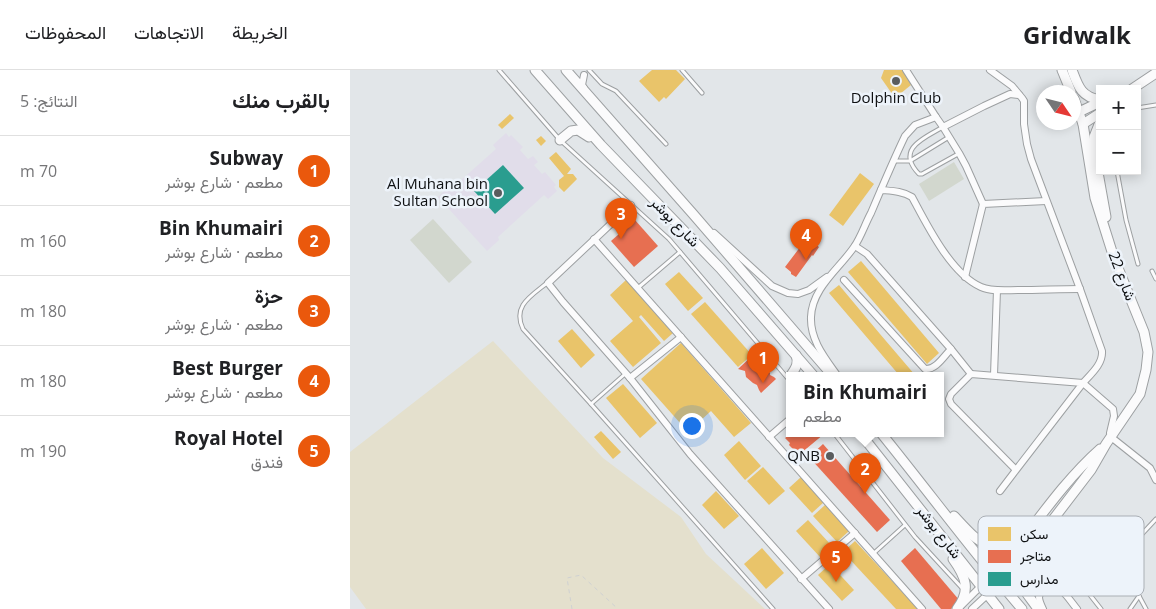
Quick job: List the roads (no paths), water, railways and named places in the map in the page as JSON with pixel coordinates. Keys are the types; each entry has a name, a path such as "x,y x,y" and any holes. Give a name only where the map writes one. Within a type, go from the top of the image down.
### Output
{"main road":[{"name":"شارع بوشر","path":"535,70 600,145 720,268 811,372"},
{"path":"1062,70 1068,85"},
{"path":"1072,70 1077,85 1081,90 1090,98 1096,100"},
{"name":"شارع بوشر","path":"567,72 829,372"},
{"path":"1137,85 1156,73"},
{"path":"1081,111 1096,103"},
{"path":"1083,124 1096,116"},
{"name":"شارع 22","path":"1056,516 1091,470 1140,394 1148,352 1144,332 1114,258 1095,198 1081,118"},
{"path":"560,140 571,132 578,130 600,145"},
{"path":"1097,130 1094,137 1094,150 1114,258"},
{"path":"794,372 797,366 796,354"},
{"name":"شارع بوشر","path":"863,437 978,582"},
{"name":"شارع بوشر","path":"884,437 978,556"},
{"name":"شارع 22","path":"1041,516 1084,464 1109,441"},
{"path":"917,478 978,541"},
{"path":"944,538 946,550 966,583 966,592 957,609"},
{"name":"شارع بوشر","path":"988,596 998,609"},
{"name":"شارع بوشر","path":"1011,596 1022,609"},
{"path":"1029,596 1038,609"}],"street":[{"path":"906,70 959,153 983,204 965,277"},
{"path":"990,70 1017,90 1024,101 1024,124 1030,159 1102,351 1102,358 1099,364 1082,383 1000,491"},
{"path":"586,93 582,84 588,72"},
{"path":"944,127 1010,94 1019,95"},
{"path":"835,372 819,349 812,332 812,309 817,295 855,246 909,130 921,122 936,117"},
{"path":"881,190 906,193 912,197 950,260 965,277 982,288 997,290 1080,289"},
{"path":"983,204 1046,201"},
{"path":"632,205 548,283 628,376 690,454 829,609"},
{"path":"693,214 772,286 788,293 798,294 809,290 832,274"},
{"path":"594,239 922,609"},
{"path":"855,246 867,254 951,349 970,374"},
{"path":"844,280 925,369 932,368 951,349"},
{"path":"994,375 997,290"},
{"path":"628,376 682,337"},
{"path":"1016,470 951,404 949,399 951,394 970,374 1082,383 1113,410 1114,416 1109,441 1150,468 1156,480"},
{"path":"769,437 786,422"},
{"path":"801,579 855,533"},
{"name":"شارع 22","path":"957,609 978,589"},
{"name":"شارع 22","path":"972,609 986,596"},
{"path":"1040,596 1042,609"},
{"path":"1067,596 1076,609"}],"lane":[{"path":"499,70 560,140 669,239 786,373"},
{"path":"682,70 702,93"},
{"path":"567,72 575,76 588,72 602,84 616,90 666,144"},
{"path":"1141,107 1156,105"},
{"path":"944,127 918,142 913,147 910,161 916,171 922,174 959,153"},
{"path":"894,161 910,161 949,137"},
{"path":"1118,175 1126,220 1138,264"},
{"path":"638,288 680,252"},
{"path":"1152,271 1156,279"},
{"path":"548,283 523,305 519,313 523,329 773,609"},
{"path":"591,404 628,376"},
{"path":"837,437 915,537 966,592"},
{"path":"1144,532 1156,519"},
{"path":"874,553 905,524"},
{"path":"1091,596 1102,609"},
{"path":"1130,609 1139,596 1146,609"}],"place":[{"name":"Dolphin Club","path":"896,81"},
{"name":"Al Muhana bin Sultan School","path":"498,193"},
{"name":"حزة","path":"621,239"},
{"name":"Best Burger","path":"806,260"},
{"name":"Subway","path":"763,383"},
{"name":"QNB","path":"830,456"},
{"name":"Bin Khumairi","path":"865,494"},
{"name":"Royal Hotel","path":"836,582"}]}
